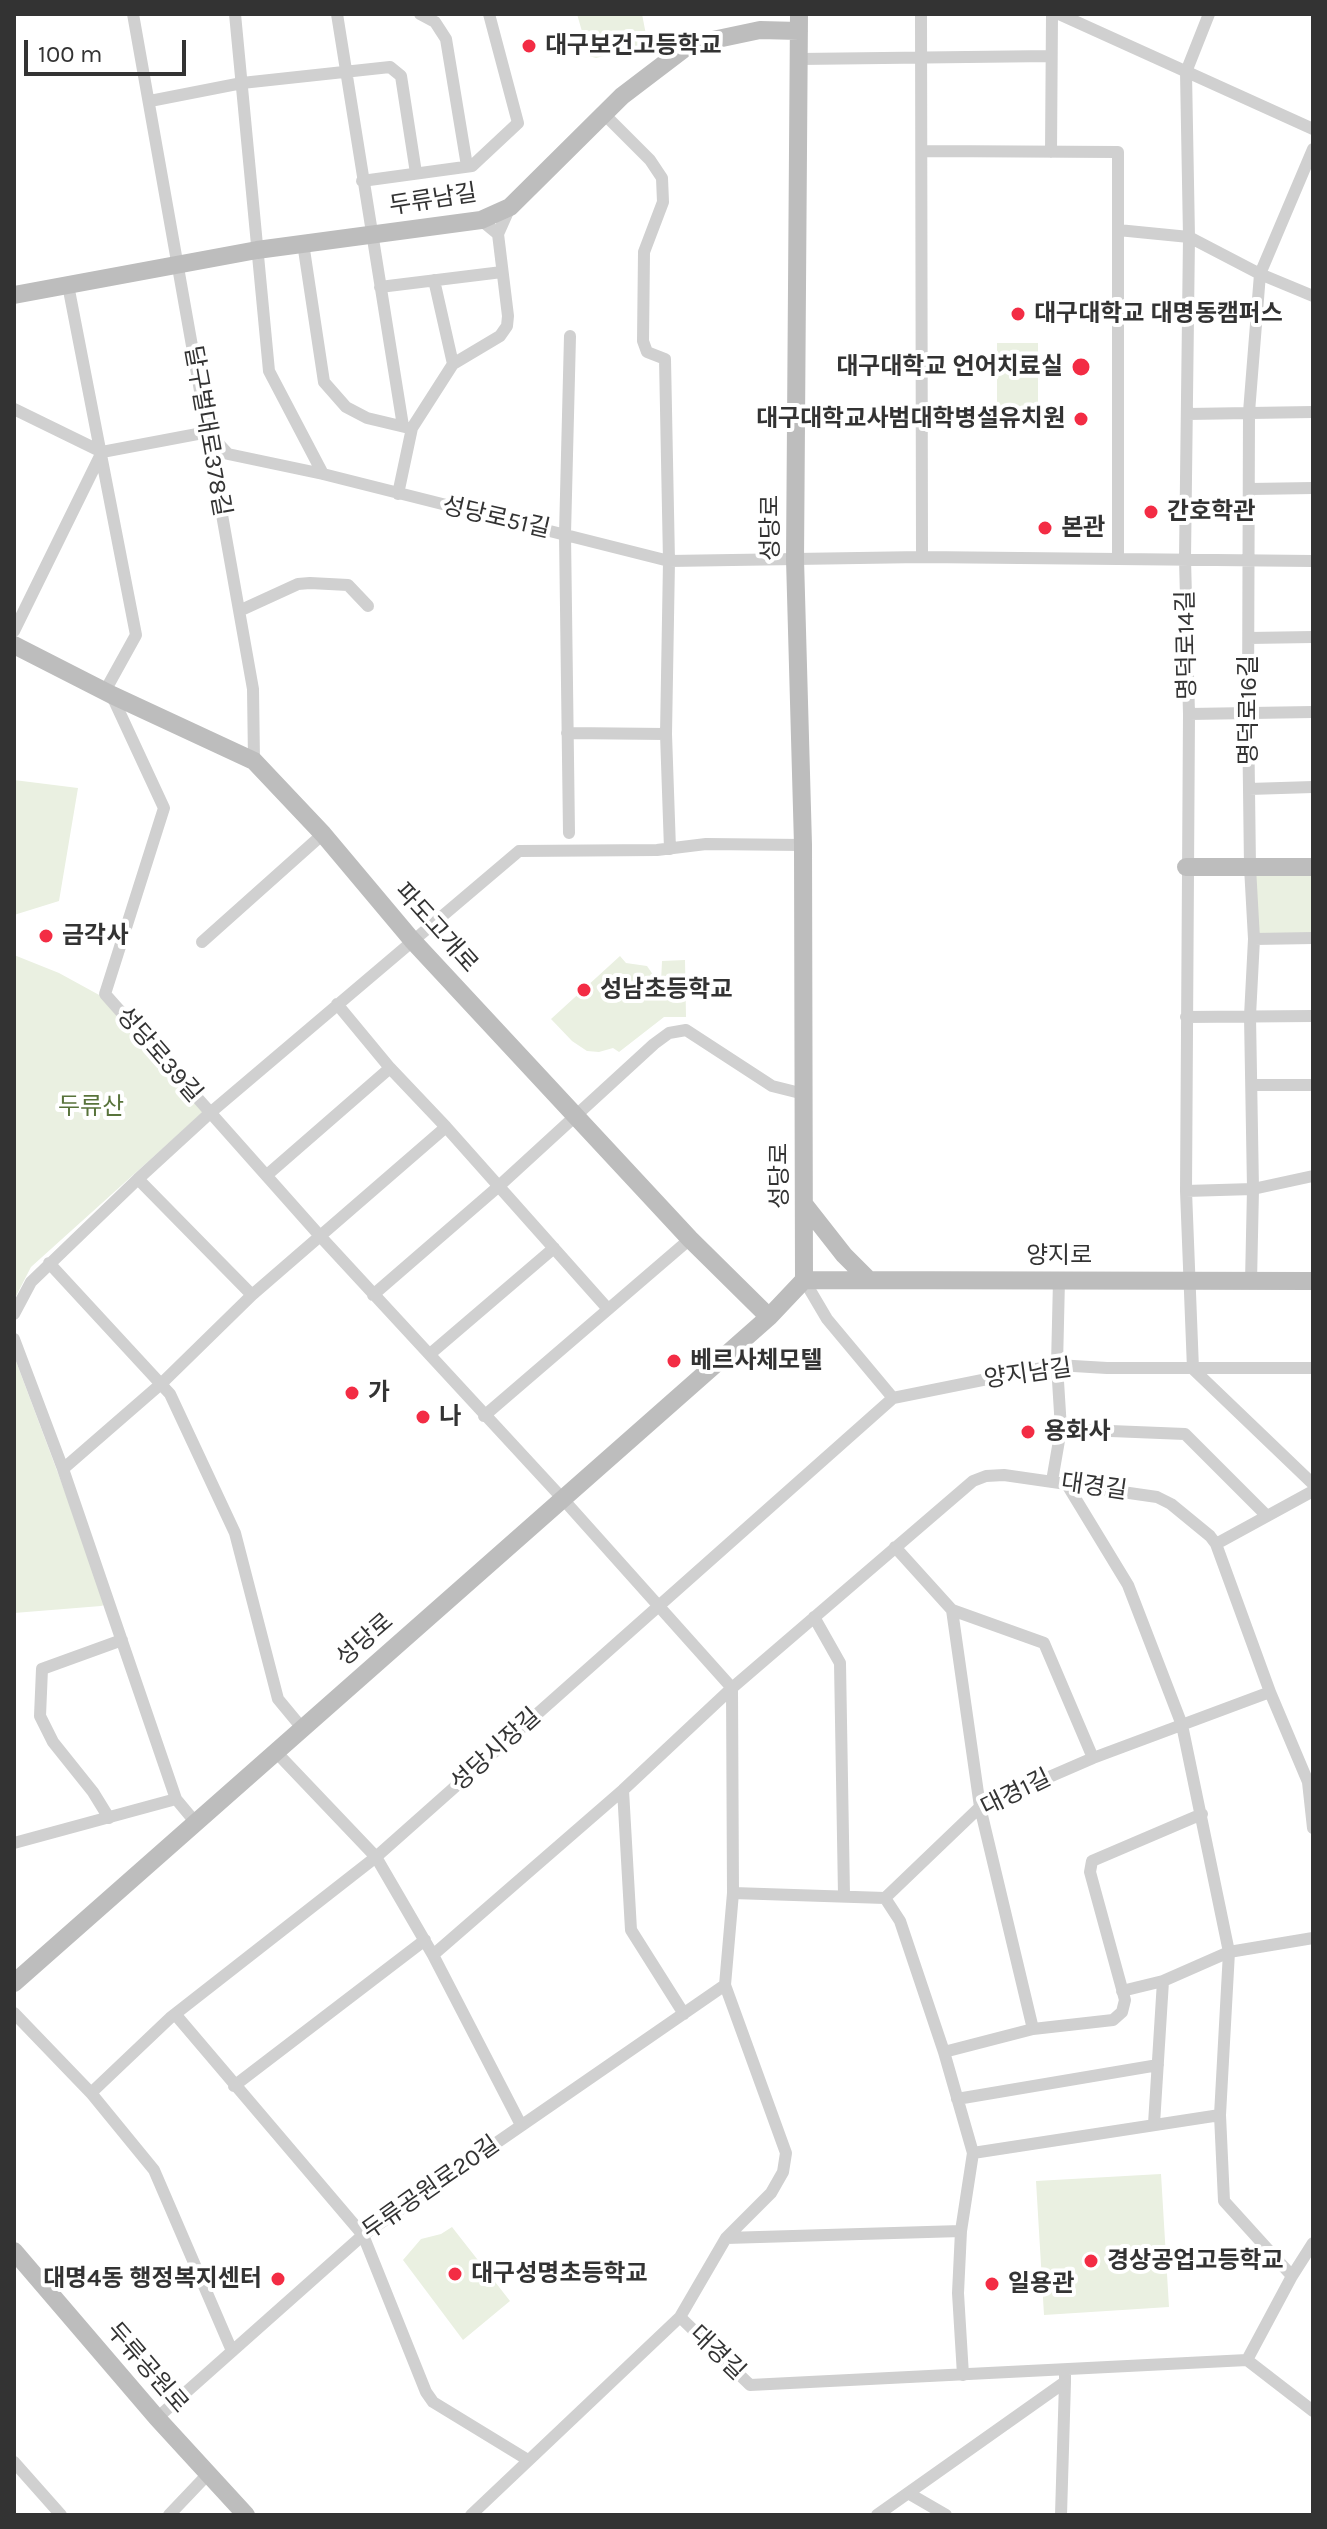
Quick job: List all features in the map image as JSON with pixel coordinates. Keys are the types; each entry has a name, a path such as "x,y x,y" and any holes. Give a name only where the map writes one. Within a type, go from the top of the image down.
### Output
{"main road":[{"name":"성당로","path":"14,1983 769,1317 804,1280 803,845 795,559 799,22"},
{"name":"두류남길","path":"14,295 257,250 481,220 510,207 622,96 689,45 799,22"},
{"name":"파도고개로","path":"14,645 254,761 323,834 412,940 690,1239 769,1317"},
{"path":"1186,867 1313,867"},
{"path":"804,1204 844,1255 869,1280"},
{"name":"양지로","path":"804,1280 1313,1281"},
{"name":"두류공원로","path":"14,2251 157,2418 246,2515"}],"street":[{"name":"달구벌대로378길","path":"133,14 253,689 254,761"},
{"path":"235,14 269,371 323,474"},
{"path":"337,14 380,287 408,427 398,494"},
{"path":"420,14 439,18 446,39 467,166"},
{"path":"362,181 472,166 518,123 489,14"},
{"path":"921,14 922,557"},
{"path":"1051,152 1052,14"},
{"path":"1059,14 1313,129"},
{"name":"명덕로14길","path":"1193,1369 1186,1191 1189,714 1185,559 1189,237 1186,72 1209,14"},
{"path":"799,59 1051,56"},
{"path":"150,101 242,83 390,67 401,76 416,173"},
{"path":"604,114 650,160 662,178 663,202 644,252 643,341 647,352 665,359 669,561 666,734 670,849"},
{"name":"명덕로16길","path":"1251,1282 1250,1016 1254,939 1248,712 1249,412 1260,274 1313,149"},
{"path":"922,151 1118,152 1118,558"},
{"path":"408,427 453,364 500,336 507,326 498,234 510,207"},
{"path":"481,220 498,234"},
{"path":"1118,230 1189,237 1260,274 1313,296"},
{"path":"303,243 324,382 346,407 367,418 408,427"},
{"path":"380,287 502,272"},
{"path":"434,280 453,364"},
{"path":"68,285 136,635 108,693"},
{"path":"557,850 569,833 565,534 570,336"},
{"path":"14,409 102,452 208,432"},
{"path":"1187,414 1313,412"},
{"name":"성당로51길","path":"208,432 228,454 323,474 669,561 922,557 1313,561"},
{"path":"14,631 102,452"},
{"path":"1250,489 1313,488"},
{"path":"239,611 298,584 310,583 348,585 368,606"},
{"path":"1249,638 1313,637"},
{"name":"성당로39길","path":"108,693 164,808 105,994 373,1295 562,1498"},
{"path":"1189,714 1313,712"},
{"path":"567,733 666,734"},
{"path":"1249,789 1313,787"},
{"path":"569,833 584,849"},
{"path":"202,942 323,834"},
{"path":"14,1314 31,1282 138,1179 210,1113 519,851 670,849 706,844 803,845"},
{"path":"1254,939 1313,938"},
{"path":"337,1004 390,1068 608,1309"},
{"path":"1186,1017 1313,1016"},
{"path":"373,1295 499,1186 654,1044 679,1030 686,1030 772,1086 804,1094"},
{"path":"267,1175 390,1068"},
{"path":"1252,1085 1313,1085"},
{"path":"63,1469 162,1383 252,1295 446,1127"},
{"path":"1186,1191 1253,1189 1313,1176"},
{"path":"138,1179 252,1295"},
{"path":"484,1416 690,1239"},
{"path":"430,1354 554,1248"},
{"path":"49,1263 170,1394 235,1533 278,1699 302,1728"},
{"path":"804,1280 827,1319 893,1398"},
{"path":"1059,1280 1059,1482 1128,1585 1182,1725 1229,1952 1220,2115 1224,2201 1292,2276"},
{"path":"14,1339 63,1469 176,1799 196,1823"},
{"name":"양지남길","path":"893,1398 1057,1365 1193,1369 1313,1368"},
{"path":"1193,1369 1313,1484"},
{"name":"성당시장길","path":"91,2093 175,2014 376,1857 893,1398"},
{"path":"1061,1429 1185,1434 1267,1516"},
{"name":"대경길","path":"1247,2360 1065,2376 963,2375 750,2385 680,2317 726,2238 771,2193 783,2172 786,2153 725,1985 733,1893 732,1688 973,1481 986,1476 1004,1475 1157,1497 1190,1519 1216,1544 1270,1692 1310,1781 1313,1828"},
{"path":"1216,1544 1313,1491"},
{"path":"433,1955 623,1790 732,1688 562,1498"},
{"path":"895,1547 952,1610 1044,1643 1093,1758"},
{"path":"952,1610 980,1807 1033,2029"},
{"path":"814,1617 840,1663 844,1895"},
{"path":"109,1818 93,1792 53,1742 40,1716 42,1669 122,1640"},
{"name":"대경1길","path":"885,1898 980,1807 1093,1758 1270,1692"},
{"path":"276,1752 376,1857 425,1940 521,2125"},
{"path":"623,1790 631,1930 684,2014"},
{"path":"14,1843 176,1799"},
{"path":"944,2052 1033,2029 1113,2020 1122,2012 1125,2000 1090,1872 1092,1861 1202,1814"},
{"path":"733,1893 885,1898 900,1921 944,2052 973,2153 961,2231 958,2293 963,2375"},
{"path":"1122,1991 1163,1981 1229,1952 1313,1938"},
{"path":"234,2086 425,1940"},
{"path":"1154,2124 1163,1981"},
{"name":"두류공원로20길","path":"157,2418 363,2235 725,1985"},
{"path":"14,2013 91,2093 154,2170 232,2351"},
{"path":"175,2014 363,2235 426,2392 433,2402 528,2460"},
{"path":"957,2099 1158,2065"},
{"path":"973,2153 1220,2115"},
{"path":"726,2238 961,2231"},
{"path":"1313,2243 1247,2360 1313,2411"},
{"path":"477,2513 528,2460 680,2317"},
{"path":"877,2515 1065,2376"},
{"path":"1061,2515 1065,2376"},
{"path":"14,2462 61,2515"},
{"path":"169,2515 208,2474"},
{"path":"908,2493 946,2515"}],"green space":[{"path":"577,14 642,14 647,40 645,46 596,58 589,56"},
{"path":"997,343 1038,343 1038,411 997,411"},
{"path":"14,780 78,788 59,901 14,915"},
{"path":"1250,867 1313,867 1313,938 1254,939"},
{"name":"두류산","path":"14,955 59,973 101,996 203,1112 31,1267 14,1300"},
{"path":"620,956 626,963 647,966 658,982 661,982 662,961 685,960 686,1017 664,1017 619,1052 613,1048 587,1051 572,1041 551,1019"},
{"path":"14,1356 107,1604 14,1613"},
{"path":"1161,2174 1169,2307 1044,2315 1036,2181"},
{"path":"452,2227 510,2301 463,2340 403,2260 421,2239 441,2234"}],"place":[{"name":"대구보건고등학교","path":"529,46"},
{"name":"대구대학교 대명동캠퍼스","path":"1018,314"},
{"name":"대구대학교 언어치료실","path":"1081,367"},
{"name":"대구대학교사범대학병설유치원","path":"1081,419"},
{"name":"간호학관","path":"1151,512"},
{"name":"본관","path":"1045,528"},
{"name":"금각사","path":"46,936"},
{"name":"성남초등학교","path":"584,990"},
{"name":"베르사체모텔","path":"674,1361"},
{"name":"가","path":"352,1393"},
{"name":"나","path":"423,1417"},
{"name":"용화사","path":"1028,1432"},
{"name":"경상공업고등학교","path":"1091,2261"},
{"name":"대구성명초등학교","path":"455,2274"},
{"name":"대명4동 행정복지센터","path":"278,2279"},
{"name":"일용관","path":"992,2284"}]}
